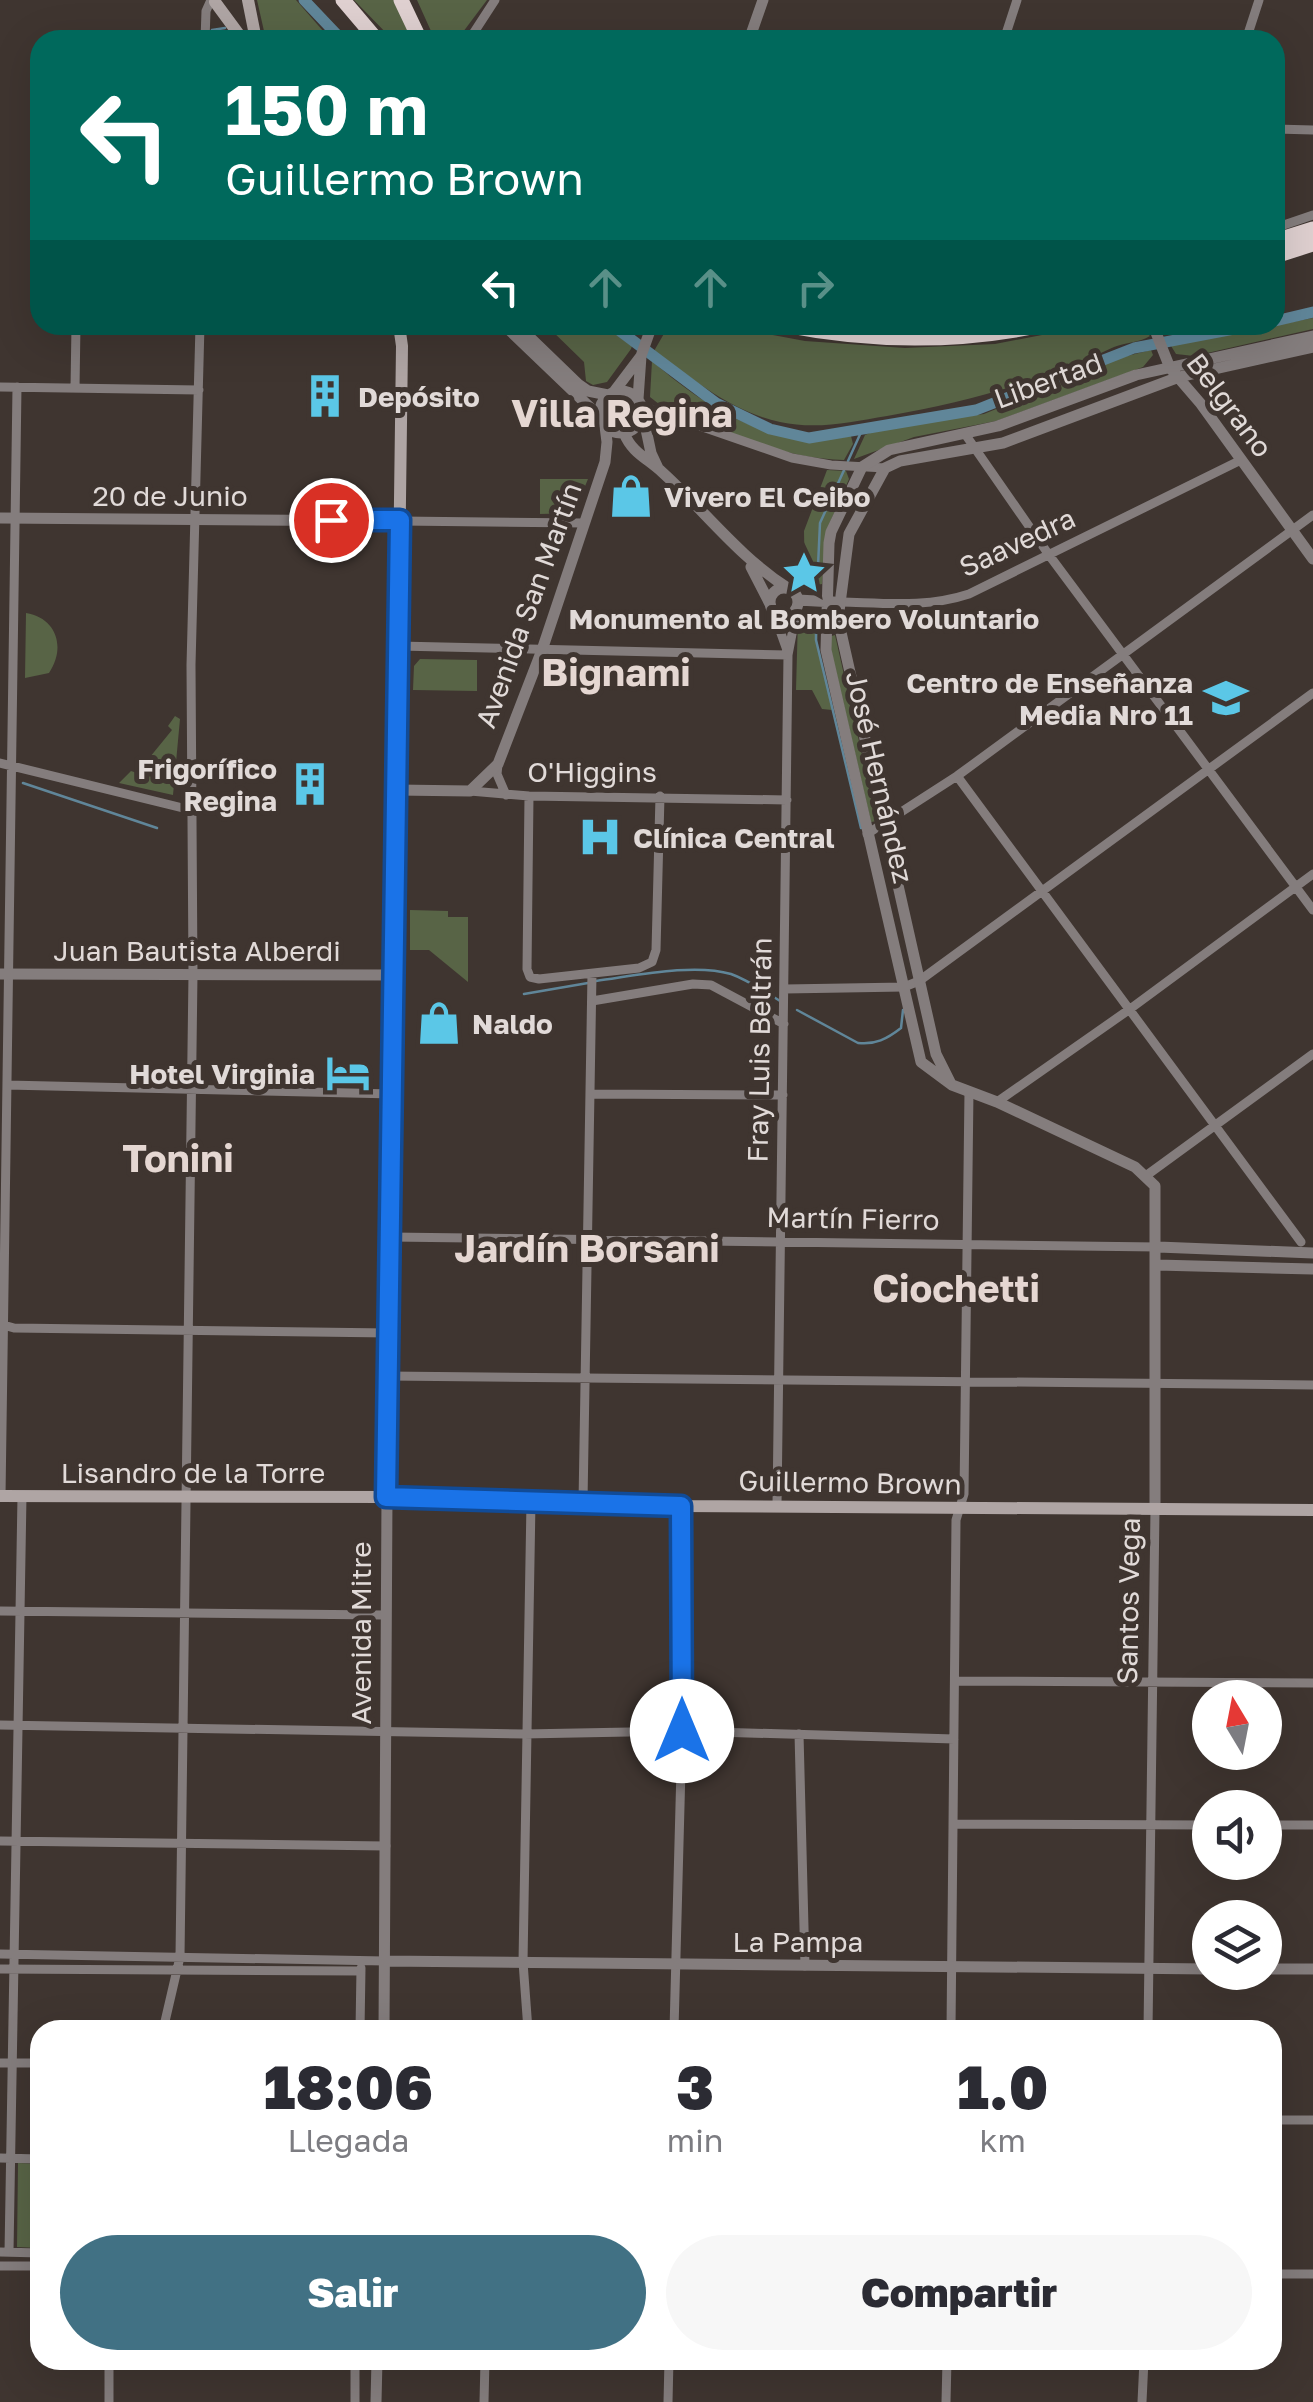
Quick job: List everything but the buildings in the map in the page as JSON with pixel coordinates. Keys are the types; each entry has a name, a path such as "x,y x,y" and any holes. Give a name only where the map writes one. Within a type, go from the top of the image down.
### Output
{"highway":[{"path":"343,0 368,30"},
{"path":"402,0 416,30"},
{"path":"1285,238 1313,229"},
{"path":"1285,253 1313,244"},
{"path":"848,335 905,339 984,335"}],"main road":[{"path":"213,1 232,9 248,0 254,30"},
{"path":"213,1 236,30"},
{"name":"Avenida Mitre","path":"386,1497 402,335"},
{"name":"Lisandro de la Torre","path":"1,1496 386,1497"},
{"name":"Guillermo Brown","path":"386,1497 681,1506 1313,1510"}],"street":[{"path":"476,30 495,0"},
{"path":"752,30 763,0"},
{"path":"1007,30 1017,0"},
{"path":"1249,30 1259,0"},
{"path":"205,30 206,11 213,1"},
{"path":"1285,129 1313,130"},
{"path":"1285,225 1313,215"},
{"path":"75,388 76,335"},
{"path":"166,2020 180,1957 180,1728 185,1615 193,974 194,520 200,335"},
{"path":"514,335 602,421 623,433 637,427 641,356 648,335"},
{"path":"527,335 578,384 610,394 626,392 641,406"},
{"name":"Belgrano","path":"1157,335 1174,372 1313,558"},
{"name":"Libertad","path":"641,406 781,454 839,466 885,468 908,459 1003,443 1174,372 1313,336"},
{"name":"Libertad","path":"857,466 899,447 998,426 1136,375 1313,347"},
{"path":"602,421 601,405 641,356"},
{"path":"0,387 199,390"},
{"path":"1,1496 3,1146 7,1084 3,974 5,764 17,387"},
{"name":"Fray Luis Beltrán","path":"641,406 658,468"},
{"name":"Avenida San Martín","path":"506,794 497,774 498,764 542,650 605,462 608,442 602,421"},
{"name":"Avenida San Martín","path":"605,462 621,445 623,433"},
{"name":"Fray Luis Beltrán","path":"623,433 631,448 658,468 743,555 789,589"},
{"path":"965,434 1049,556 1313,910"},
{"name":"Saavedra","path":"798,604 946,602 1049,556 1240,460"},
{"name":"José Hernández","path":"857,466 831,532 834,602 936,1054 952,1085"},
{"name":"José Hernández","path":"885,468 849,534 826,650 918,1056 934,1075 952,1085 997,1102 1147,1175"},
{"path":"867,834 957,776 1313,515"},
{"name":"20 de Junio","path":"0,518 400,520"},
{"path":"400,520 584,523"},
{"name":"Fray Luis Beltrán","path":"743,555 771,607 788,655"},
{"path":"789,589 798,604 786,616 771,607 776,591 789,589"},
{"name":"Fray Luis Beltrán","path":"777,1505 788,655 798,604"},
{"path":"398,646 788,655"},
{"path":"784,988 904,987 919,981 1313,693"},
{"path":"5,764 191,810"},
{"name":"Avenida San Martín","path":"470,791 498,764"},
{"path":"957,776 1305,1249 1307,1269 1157,1265"},
{"name":"O'Higgins","path":"397,790 788,800"},
{"path":"529,796 530,977 592,974 639,968 652,962 656,950 660,796"},
{"path":"997,1102 1130,1010 1313,874"},
{"path":"887,921 905,916"},
{"name":"Juan Bautista Alberdi","path":"3,974 394,975"},
{"path":"583,1502 592,974"},
{"path":"592,996 711,985 784,1024"},
{"path":"1147,1175 1313,1054"},
{"path":"7,1084 392,1094"},
{"path":"951,2020 956,1520 964,1494 970,1090"},
{"path":"590,1094 783,1095"},
{"name":"Santos Vega","path":"1147,1175 1156,1186 1158,1247 1148,2020"},
{"path":"1305,1249 1313,1233"},
{"name":"Martín Fierro","path":"392,1237 1305,1249"},
{"path":"1,1324 14,1328 389,1333"},
{"path":"388,1376 1313,1385"},
{"path":"22,1496 5,2252 30,2253"},
{"name":"Avenida Mitre","path":"384,2020 386,1497"},
{"path":"527,2020 522,1962 530,1502"},
{"path":"674,2020 682,1731 681,1506"},
{"path":"0,1611 384,1615"},
{"path":"956,1681 1313,1683"},
{"path":"0,1725 524,1734 682,1731 954,1739"},
{"path":"799,1734 805,1966"},
{"path":"953,1824 1192,1826"},
{"path":"1282,1825 1313,1825"},
{"path":"0,1840 386,1846"},
{"path":"0,1954 361,1965"},
{"path":"0,1969 178,1971 385,1962"},
{"name":"La Pampa","path":"385,1962 1192,1970"},
{"path":"360,2020 361,1965"},
{"path":"1282,1969 1313,1970"},
{"path":"0,2063 30,2063"},
{"path":"1282,2120 1313,2120"},
{"path":"5,2158 30,2159"},
{"path":"0,2266 30,2266"},
{"path":"1282,2274 1313,2274"},
{"path":"109,2370 109,2402"},
{"path":"355,2370 356,2402"},
{"path":"376,2402 377,2370"},
{"path":"484,2402 485,2370"},
{"path":"668,2402 670,2370"},
{"path":"946,2402 947,2370"},
{"path":"1142,2402 1144,2370"}],"green space":[{"path":"257,0 296,0 322,30 264,30"},
{"path":"354,0 394,0 409,30 383,30"},
{"path":"417,0 487,0 464,30 430,30"},
{"path":"1313,318 1313,329 1194,356 1176,354 1168,341 1223,335 1285,335 1285,323"},
{"path":"556,335 617,335 632,346 607,382 593,385 586,381 584,362"},
{"path":"663,335 772,335 905,348 995,344 1042,335 1150,336 975,397 860,421 807,425 780,422 746,411 654,351"},
{"path":"1151,350 1153,355 1143,367 996,421 914,437 854,459 865,435 879,429 984,414 1119,358"},
{"path":"652,361 696,395 744,422 795,437 851,436 853,444 844,460 797,455 664,408 650,397"},
{"path":"827,470 846,471 849,479 827,529 822,584 805,587 804,531"},
{"path":"540,479 588,479 574,513 540,514"},
{"path":"26,613 37,616 51,628 56,636 57,654 49,673 25,678"},
{"path":"813,613 818,620 817,642 832,710 822,709 812,690 796,690 798,618"},
{"path":"835,635 877,821 871,822 828,637"},
{"path":"420,659 477,660 477,691 413,690 414,666"},
{"path":"175,716 180,719 173,795 119,783 131,771 137,773 172,730 168,726"},
{"path":"410,910 448,911 448,917 468,917 468,982 429,950 410,950"},
{"path":"18,2163 30,2164 30,2248 17,2247"}],"waterway":[{"path":"304,0 332,30"},
{"path":"212,30 225,28"},
{"path":"1285,319 1313,312"},
{"path":"625,335 716,403 770,429 809,438 976,410 1134,348 1202,335"},
{"path":"848,461 862,430"},
{"path":"817,588 820,523 845,468"},
{"path":"816,615 816,640 861,828"},
{"path":"23,783 157,828"},
{"path":"596,981 664,971 716,971 744,979 780,1001"},
{"path":"524,994 588,983"},
{"path":"797,1010 858,1043 881,1040 901,1028 903,1010"}],"place":[{"name":"Depósito","path":"325,396"},
{"name":"Vivero El Ceibo","path":"631,496"},
{"name":"Monumento al Bombero Voluntario","path":"804,573"},
{"name":"Centro de Enseñanza Media Nro 11","path":"1226,698"},
{"name":"Frigorífico Regina","path":"310,784"},
{"name":"Clínica Central","path":"600,837"},
{"name":"Naldo","path":"439,1023"},
{"name":"Hotel Virginia","path":"348,1073"}],"district":[{"name":"Villa Regina","path":"622,412"},
{"name":"Bignami","path":"616,671"},
{"name":"Tonini","path":"178,1157"},
{"name":"Jardín Borsani","path":"587,1247"},
{"name":"Ciochetti","path":"956,1287"}],"route":[{"path":"331,520 400,520 386,1497 681,1506 682,1731"}]}
